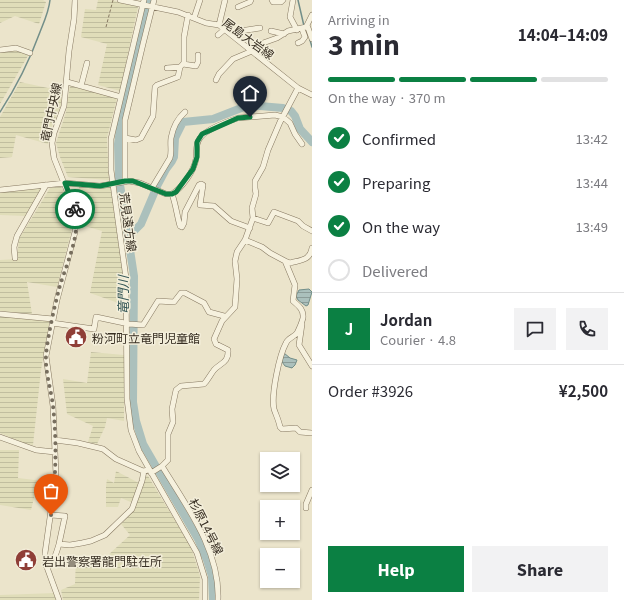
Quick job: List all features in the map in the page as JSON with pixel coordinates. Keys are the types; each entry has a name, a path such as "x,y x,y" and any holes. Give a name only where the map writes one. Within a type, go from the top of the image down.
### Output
{"street":[{"name":"竜門中央線","path":"55,452 53,406 46,356 59,289 70,253 76,225 75,211 54,158 52,143 64,106 75,0"},
{"name":"尾島大岩線","path":"120,0 144,3 152,7 188,16 206,23 219,23 298,88 312,95"},
{"path":"125,181 125,120 154,0"},
{"path":"194,18 200,0"},
{"path":"219,23 224,0"},
{"path":"238,7 250,2 251,0"},
{"path":"272,0 273,2 281,2 283,0"},
{"path":"291,20 290,11 293,0"},
{"name":"荒見遠方線","path":"144,3 111,139 111,170 126,278 128,323 127,399 134,441 149,471 160,486 197,553 205,579 205,600"},
{"path":"216,14 219,23"},
{"path":"216,80 219,74 233,59 253,51 263,43 303,28 312,15"},
{"path":"125,138 136,140 141,138 153,116 155,87 178,77 188,16"},
{"path":"283,16 303,28 312,39"},
{"path":"235,37 240,31 260,28"},
{"path":"298,43 305,37 303,28"},
{"path":"218,35 225,29"},
{"path":"271,31 284,34"},
{"path":"0,50 16,48 30,53"},
{"path":"167,68 181,65 196,66 198,62 198,55"},
{"path":"81,86 87,63"},
{"path":"67,82 121,96"},
{"path":"59,544 70,545 82,543 105,535 132,509 142,481 149,471 162,466 168,460 168,434 173,422 172,409 176,390 181,386 204,384 228,356 228,350 216,344 214,339 224,316 235,307 237,279 235,261 237,252 245,240 253,218 252,208 256,194 254,188 255,181 263,167 268,150 298,88"},
{"path":"154,189 170,158 171,138 176,120 185,112"},
{"path":"285,113 295,134 302,144"},
{"path":"0,190 65,183 100,186 125,181 140,183 166,194 172,194 176,192 193,169 197,157 197,142 202,134 238,118 285,113"},
{"path":"172,194 180,226 184,225 184,212 201,184 203,185 200,205 214,206 231,221 250,228"},
{"path":"15,258 14,247 17,236 46,185"},
{"path":"253,218 268,223 274,212 298,221 312,231"},
{"path":"245,240 262,247 270,253 290,263 308,258 312,248"},
{"path":"285,261 295,285 293,300 301,307 303,311 299,345 312,366"},
{"path":"0,314 53,321 94,329 96,317 143,325 158,301 174,302 181,294 185,293 204,303 209,312 224,316"},
{"path":"303,318 297,333 285,343 278,363 274,408 282,429 296,428 300,432 312,433"},
{"path":"0,437 36,450 55,452 56,475 45,553 46,566 59,600"},
{"path":"55,440 78,443 103,449 116,459 149,471"},
{"name":"杉原14号線","path":"162,466 202,533 212,555 217,574 218,600"},
{"path":"306,508 306,504 312,490"},
{"path":"46,566 56,557 65,516 51,515"}],"path":[{"path":"106,27 113,0"}],"shaded area":[{"path":"0,0 43,0 46,2 39,24 15,16 0,23"},
{"path":"98,0 110,0 138,7 120,91 98,85 107,44 81,37 85,9 96,10"},
{"path":"15,49 29,54 0,104 0,52"},
{"path":"20,82 62,91 61,105 52,126 48,144 16,135 12,157 0,158 0,117"},
{"path":"70,86 117,98 107,138 109,180 68,177 56,143 66,112"},
{"path":"61,186 73,213 71,233 57,287 27,282 32,314 0,311 0,260 17,259 19,239 50,188"},
{"path":"43,187 25,216 0,215 0,191"},
{"path":"79,187 100,189 111,187 124,278 124,305 90,293 102,231 81,225"},
{"path":"309,289 312,292 308,305 306,306 298,300 296,296 299,290"},
{"path":"0,316 50,320 41,370 33,445 23,443 0,433"},
{"path":"91,352 124,355 124,421 107,418 105,427 97,444 88,442 93,426 67,414 63,379 87,383"},
{"path":"284,353 290,358 297,360 292,368 285,366 282,362"},
{"path":"0,450 19,450 18,478 52,482 50,496 35,494 31,510 0,505"},
{"path":"116,471 139,483 133,503 121,498 118,507 106,507 107,479 114,483"},
{"path":"145,476 148,476 191,547 200,576 199,600 63,600 61,590 75,584 76,557 107,556 130,535 121,524 131,514"},
{"path":"55,593 56,600 0,600 0,595"}],"waterway":[{"path":"0,112 27,64 49,8 50,0"},
{"name":"竜門川","path":"150,0 120,129 118,144 119,178 134,276 133,402 136,421 143,444 198,539 207,560 212,576 213,600"},
{"path":"298,0 304,26"},
{"path":"310,40 312,47"},
{"path":"129,236 141,224 158,184 174,157 175,138 183,122 213,119 249,105 283,108 291,111 295,116 300,129 312,142"}],"way so far":[{"path":"51,515 56,475 55,440 53,406 46,356 59,289 76,232 75,209"}],"place":[{"name":"粉河町立竜門児童館","path":"76,337"},
{"name":"岩出警察署龍門駐在所","path":"26,560"}],"route":[{"path":"75,209 65,183 100,186 133,181 166,194 170,195 176,192 196,163 197,142 202,134 238,118 250,117"}]}
